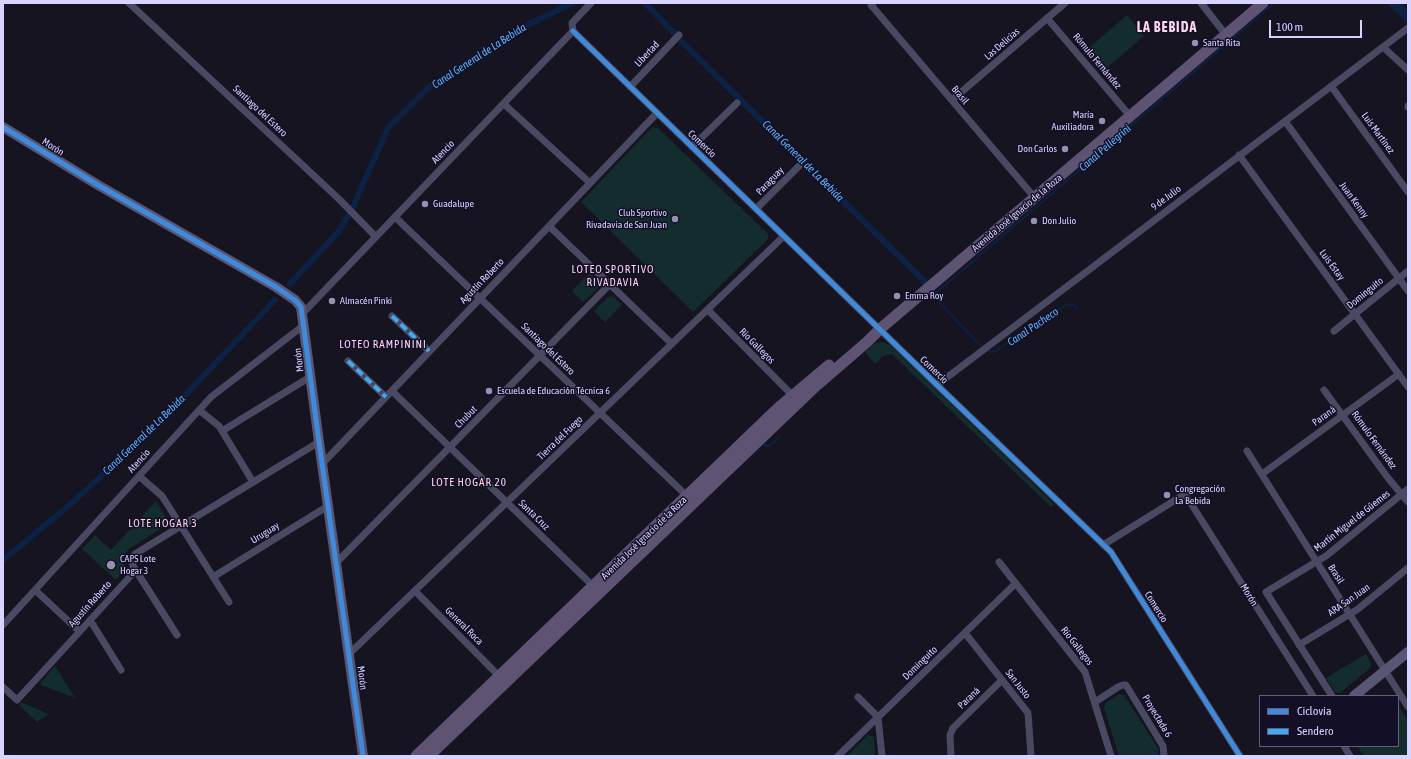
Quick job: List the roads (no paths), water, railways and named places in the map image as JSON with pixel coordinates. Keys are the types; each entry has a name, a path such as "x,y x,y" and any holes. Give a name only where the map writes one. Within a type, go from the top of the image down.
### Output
{"main road":[{"name":"Avenida José Ignacio de la Roza","path":"429,756 801,400 880,329 1263,3"},
{"name":"Avenida José Ignacio de la Roza","path":"416,756 793,396 868,334 880,329"}],"street":[{"name":"Santiago del Estero","path":"129,3 340,200 376,237"},
{"name":"Atencio","path":"303,313 573,32 572,23 591,3"},
{"name":"Las Delicias","path":"952,100 1065,3"},
{"path":"1201,3 1226,34"},
{"name":"Brasil","path":"872,4 1034,198"},
{"name":"Rómulo Fernández","path":"1048,18 1130,116"},
{"name":"9 de Julio","path":"937,385 1408,28"},
{"name":"Comercio","path":"573,32 1111,552 1238,755"},
{"name":"Libertad","path":"630,87 679,36"},
{"path":"1383,47 1408,70"},
{"name":"Luis Martínez","path":"1331,86 1408,192"},
{"path":"692,147 737,103"},
{"path":"504,104 590,183"},
{"name":"Agustín Roberto","path":"322,464 657,113"},
{"name":"Juan Kenny","path":"1285,121 1408,291"},
{"name":"Morón","path":"3,127 98,185 276,287 298,302 301,307 363,756"},
{"name":"Luis Estay","path":"1239,156 1408,386"},
{"name":"Paraguay","path":"756,209 799,166"},
{"name":"Santiago del Estero","path":"395,216 687,496"},
{"path":"549,226 672,344"},
{"name":"Tierra del Fuego","path":"349,654 784,236"},
{"name":"Dominguito","path":"1334,331 1408,271"},
{"name":"Chubut","path":"336,563 610,284"},
{"name":"Río Gallegos","path":"708,310 793,396"},
{"path":"392,316 429,351"},
{"name":"Atencio","path":"3,625 211,397 304,325"},
{"path":"348,362 386,397"},
{"name":"Paraná","path":"1262,474 1399,374"},
{"path":"222,431 310,377"},
{"name":"Santa Cruz","path":"392,390 593,586"},
{"name":"Rómulo Fernández","path":"1324,390 1405,492 1408,502"},
{"path":"199,410 219,426 253,482"},
{"path":"176,635 136,570 132,562 134,554 319,442"},
{"name":"Brasil","path":"1247,451 1408,707"},
{"path":"139,476 162,496 229,602"},
{"name":"Martín Miguel de Güemes","path":"1266,592 1326,556 1405,492"},
{"name":"Morón","path":"1103,545 1185,494 1312,695"},
{"name":"Uruguay","path":"213,577 328,506"},
{"name":"Río Gallegos","path":"999,562 1085,672 1111,756"},
{"name":"ARA San Juan","path":"1299,645 1358,609 1408,568"},
{"name":"Agustín Roberto","path":"3,687 17,700 136,570"},
{"name":"Dominguito","path":"838,756 1015,584"},
{"path":"35,590 80,631"},
{"name":"General Roca","path":"415,591 499,676"},
{"name":"Morón","path":"1266,592 1331,695"},
{"path":"90,620 121,670"},
{"name":"San Justo","path":"965,633 1028,713 1031,756"},
{"path":"1355,695 1408,652"},
{"name":"Paraná","path":"951,756 951,731 956,724 1002,680"},
{"name":"Proyectada 6","path":"1095,702 1120,685 1126,686 1163,746 1164,756"},
{"path":"858,697 878,717 882,756"},
{"path":"1345,747 1350,756"}],"water":[{"path":"1386,3 1400,3 1408,10 1408,23"}],"waterway":[{"name":"Canal General de La Bebida","path":"353,207 388,128 430,86 531,23 572,3"},
{"name":"Canal General de La Bebida","path":"645,3 675,34"},
{"name":"Canal Pellegrini","path":"937,294 935,291 937,292 1274,3"},
{"name":"Canal General de La Bebida","path":"680,40 926,283"},
{"name":"Canal General de La Bebida","path":"290,284 339,231 349,214"},
{"name":"Canal Pacheco","path":"938,295 940,303 977,342"},
{"name":"Canal General de La Bebida","path":"3,560 65,509 155,427 275,300"},
{"name":"Canal Pacheco","path":"988,351 994,352 1066,305 1072,304 1077,308"},
{"path":"763,444 769,446 780,436"}],"place":[{"name":"Santa Rita","path":"1195,43"},
{"name":"María Auxiliadora","path":"1102,121"},
{"name":"Don Carlos","path":"1065,149"},
{"name":"Guadalupe","path":"425,204"},
{"name":"Club Sportivo Rivadavia de San Juan","path":"675,219"},
{"name":"Don Julio","path":"1034,221"},
{"name":"Emma Roy","path":"897,296"},
{"name":"Almacén Pinki","path":"332,301"},
{"name":"Escuela de Educación Técnica 6","path":"489,391"},
{"name":"Congregación La Bebida","path":"1167,495"},
{"name":"CAPS Lote Hogar 3","path":"111,565"}],"district":[{"name":"LA BEBIDA","path":"1167,28"},
{"name":"LOTEO SPORTIVO RIVADAVIA","path":"613,276"},
{"name":"LOTEO RAMPININI","path":"383,345"},
{"name":"LOTE HOGAR 20","path":"469,483"},
{"name":"LOTE HOGAR 3","path":"163,524"}]}
